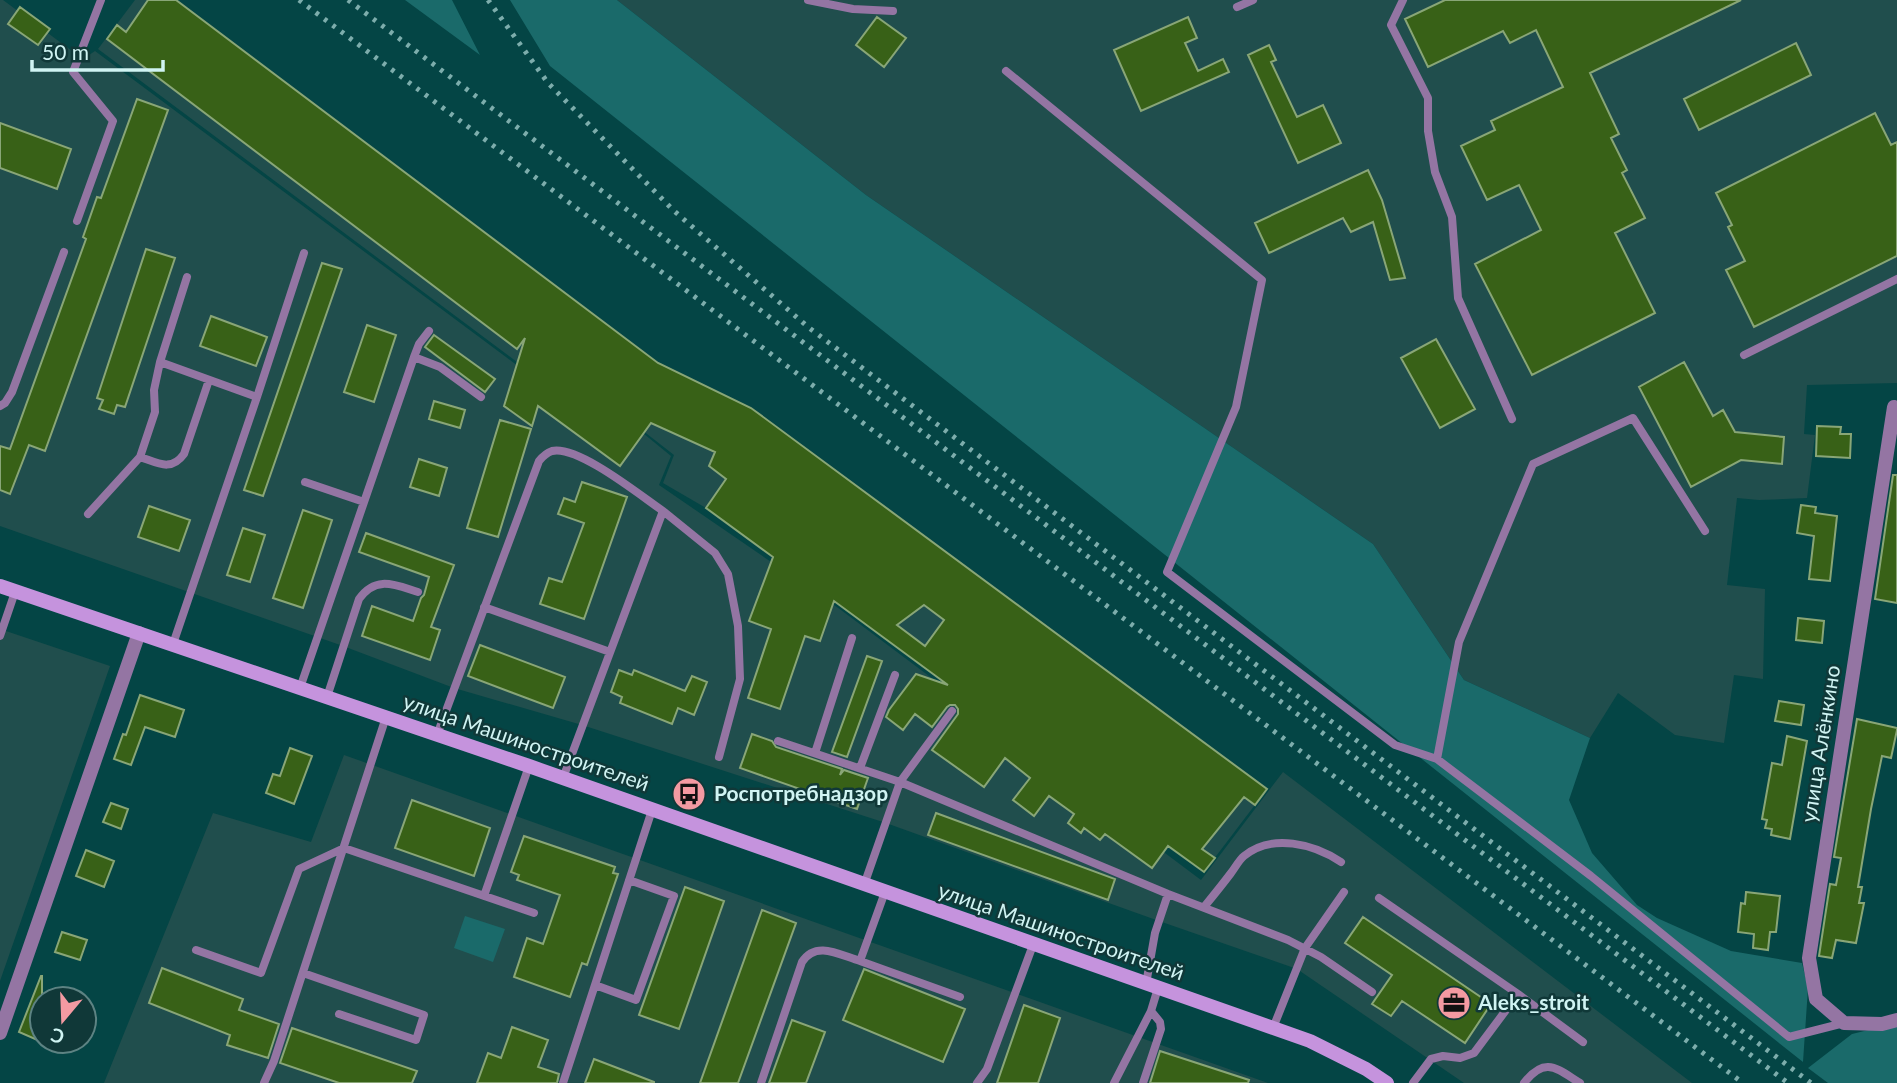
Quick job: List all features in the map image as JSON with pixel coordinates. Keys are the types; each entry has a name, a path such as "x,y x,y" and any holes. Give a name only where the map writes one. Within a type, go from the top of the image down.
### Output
{"main road":[{"name":"улица Машиностроителей","path":"0,586 529,766 1310,1041 1366,1069 1387,1083"}],"street":[{"name":"улица Алёнкино","path":"1844,1023 1816,999 1810,958 1894,407"},
{"path":"0,1033 139,633"},
{"path":"1844,1023 1882,1024 1897,1020"}],"lane":[{"path":"77,221 113,121 74,72 101,0"},
{"path":"808,0 853,9 892,11"},
{"path":"1237,8 1253,0"},
{"path":"1403,0 1391,25 1428,98 1429,131 1435,172 1452,217 1458,298 1512,419"},
{"path":"1006,71 1262,280 1236,407 1167,572 1395,745 1437,759 1591,876 1789,1037 1844,1023"},
{"path":"0,406 12,392 64,252"},
{"path":"173,645 304,253"},
{"path":"88,514 140,457 155,412 154,390 160,362 187,276"},
{"path":"1744,355 1897,279"},
{"path":"300,688 414,356 429,331"},
{"path":"414,356 440,367 481,397"},
{"path":"160,362 257,397"},
{"path":"140,457 170,465 180,459 209,380"},
{"path":"1437,759 1459,642 1533,464 1633,418 1705,531"},
{"path":"437,735 539,461 545,454 557,451 580,457 612,475 663,511 715,553 728,574 738,626 740,679 719,757"},
{"path":"305,482 364,502"},
{"path":"562,778 663,511"},
{"path":"327,697 359,598 364,591 382,583 418,592"},
{"path":"0,636 15,592"},
{"path":"484,607 610,652"},
{"path":"814,753 852,638"},
{"path":"860,768 895,675"},
{"path":"864,885 900,782 952,711"},
{"path":"264,1083 303,973 386,717"},
{"path":"778,741 900,782 1305,948 1371,992"},
{"path":"484,896 529,766"},
{"path":"566,1082 594,985 652,810"},
{"path":"1204,907 1244,856 1261,847 1278,843 1307,846 1340,862"},
{"path":"196,950 261,973 299,869 344,848 534,913"},
{"path":"594,985 636,1000 674,896 629,880"},
{"path":"860,961 885,892"},
{"path":"1273,1028 1305,948 1344,892"},
{"path":"1114,1083 1151,1011 1156,933 1168,894"},
{"path":"1379,898 1583,1042"},
{"path":"977,1083 987,1069 1033,945"},
{"path":"761,1083 802,962 806,956 818,950 860,961 960,997"},
{"path":"303,973 424,1015 415,1040 339,1014"},
{"path":"1413,1083 1431,1059 1437,1056 1460,1058 1474,1053 1518,994"},
{"path":"1143,1083 1161,1029 1160,1022 1151,1011"},
{"path":"1524,1083 1532,1072 1548,1066 1557,1068 1580,1083"}],"shaded area":[{"path":"0,0 83,59 95,51 530,375 529,371 98,49 135,0 176,0 658,363 751,408 1267,789 1204,872 706,508 663,483 674,455 583,384 671,456 659,485 841,610 1201,880 1283,772 1692,1083 1464,1083 1297,969 886,823 582,725 454,688 343,646 0,526"},
{"path":"405,0 452,0 480,55"},
{"path":"510,0 617,0 866,195 1373,544 1464,680 1590,738 1569,800 1592,853 1637,905 1657,918 1731,951 1802,963 1808,988 1803,1062 550,66"},
{"path":"617,0 1897,0 1897,383 1807,385 1804,434 1815,435 1807,498 1737,498 1727,585 1765,589 1763,679 1734,675 1724,743 1675,735 1618,693 1590,738 1464,680 1373,544 866,195"},
{"path":"0,629 110,666 0,981"},
{"path":"344,755 1268,1083 104,1083 213,813 311,842"},
{"path":"465,916 505,929 493,962 454,948"},
{"path":"1897,1023 1897,1083 1828,1083 1808,1068 1852,1034"}],"building":[{"path":"148,0 176,0 658,363 751,408 1267,789 1255,805 1244,797 1202,849 1215,858 1204,872 1168,846 1152,868 1105,834 1100,840 1084,828 1081,833 1068,823 1074,814 1049,796 1034,816 1013,800 1030,778 1005,758 984,787 932,750 958,714 955,705 947,707 932,727 915,714 903,730 886,717 916,674 948,685 834,601 820,641 805,636 780,709 748,698 771,629 749,621 773,557 706,508 726,479 709,466 715,452 651,423 620,466 538,406 532,426 504,406 525,338 517,349 107,39 117,25 126,32","holes":["924,605 944,620 925,646 897,625"]},
{"path":"1445,0 1741,0 1590,73 1619,134 1611,138 1627,170 1622,173 1645,218 1615,233 1655,313 1532,375 1475,264 1541,230 1519,185 1487,200 1461,146 1495,130 1491,121 1563,87 1536,30 1510,43 1503,31 1428,67 1405,19"},
{"path":"20,7 50,29 38,45 8,24"},
{"path":"877,17 906,38 884,67 856,45"},
{"path":"1188,17 1197,38 1185,43 1198,71 1223,59 1229,72 1141,111 1114,50"},
{"path":"1796,43 1811,75 1699,130 1684,99"},
{"path":"1269,45 1276,60 1271,62 1297,117 1323,105 1341,143 1298,163 1248,55"},
{"path":"137,99 168,110 45,451 29,445 10,494 0,490 0,446 10,449 86,239 83,237 97,197 101,198"},
{"path":"1875,113 1891,145 1897,142 1897,256 1754,327 1726,270 1745,261 1728,227 1732,225 1716,193"},
{"path":"0,123 71,149 57,189 0,168"},
{"path":"1368,170 1382,200 1405,278 1390,280 1373,222 1351,232 1343,218 1269,253 1255,223"},
{"path":"146,249 175,258 125,407 117,405 114,414 99,409 103,400 97,398"},
{"path":"322,263 342,269 263,496 244,490"},
{"path":"211,316 267,337 256,366 200,346"},
{"path":"367,325 396,335 374,402 344,392"},
{"path":"434,335 495,379 485,392 425,347"},
{"path":"1436,339 1475,409 1440,428 1401,358"},
{"path":"1684,362 1713,416 1723,410 1735,432 1784,437 1782,464 1741,460 1691,487 1639,387"},
{"path":"434,401 465,410 460,428 429,419"},
{"path":"500,420 531,429 498,537 467,528"},
{"path":"1817,426 1841,427 1840,434 1851,434 1850,458 1816,456"},
{"path":"419,459 447,468 439,496 410,487"},
{"path":"1893,475 1897,475 1897,603 1875,599"},
{"path":"582,482 627,497 584,619 540,604 549,578 562,582 584,523 558,514 564,498 575,502"},
{"path":"1801,505 1816,507 1815,513 1837,516 1830,581 1809,579 1814,536 1797,533"},
{"path":"149,506 190,520 179,551 138,537"},
{"path":"303,510 332,520 303,608 273,598"},
{"path":"243,528 265,535 250,582 227,575"},
{"path":"366,533 454,565 431,627 440,630 430,660 362,636 372,606 413,621 429,577 359,552"},
{"path":"1798,618 1824,621 1822,643 1796,640"},
{"path":"480,645 565,677 553,708 468,676"},
{"path":"867,656 882,661 847,757 832,752"},
{"path":"619,670 632,675 634,670 685,691 692,676 707,682 694,715 678,708 672,724 620,703 622,697 611,692"},
{"path":"140,695 184,710 175,737 145,727 131,765 114,759"},
{"path":"1779,701 1804,705 1801,725 1775,721"},
{"path":"1857,719 1897,730 1891,758 1882,756 1871,809 1858,887 1862,887 1859,903 1864,903 1856,943 1836,940 1832,958 1819,956 1830,884 1836,885 1841,858 1834,857"},
{"path":"752,734 772,741 776,747 842,769 840,775 844,770 868,778 857,809 740,768"},
{"path":"1787,736 1807,741 1790,839 1771,835 1772,829 1765,828 1767,820 1762,819 1772,763 1782,765"},
{"path":"290,748 312,756 294,804 266,793 273,774 280,776"},
{"path":"412,800 490,828 474,876 395,848"},
{"path":"111,803 128,809 121,829 103,822"},
{"path":"936,813 1115,879 1108,900 928,835"},
{"path":"524,836 615,867 613,873 618,874 587,965 582,963 570,997 514,977 527,938 543,944 560,895 517,880 519,875 511,872"},
{"path":"86,850 114,861 104,887 76,876"},
{"path":"685,887 724,901 679,1029 639,1015"},
{"path":"1746,892 1780,896 1776,932 1770,932 1768,950 1753,948 1754,934 1738,932 1741,903 1745,904"},
{"path":"762,910 796,923 738,1083 700,1083"},
{"path":"1363,917 1491,1004 1465,1043 1402,1001 1391,1016 1372,1004 1392,975 1345,943"},
{"path":"62,932 87,940 80,960 55,952"},
{"path":"162,968 243,999 239,1010 279,1024 268,1058 227,1045 230,1035 149,1003"},
{"path":"864,969 965,1009 943,1062 843,1020"},
{"path":"1024,1005 1060,1018 1038,1083 997,1083"},
{"path":"28,1009 28,1036 19,1032"},
{"path":"792,1020 825,1032 806,1083 769,1083"},
{"path":"512,1027 548,1040 538,1067 559,1074 557,1083 477,1083 488,1053 501,1058"},
{"path":"292,1028 417,1071 412,1083 339,1083 280,1063"},
{"path":"1160,1051 1249,1080 1248,1083 1150,1083"},
{"path":"594,1059 654,1082 654,1083 585,1083"}],"railway":[{"path":"299,0 1743,1083"},
{"path":"348,0 1788,1083"},
{"path":"488,0 548,83 673,210 808,327 1811,1083"}],"place":[{"name":"Роспотребнадзор","path":"689,794"},
{"name":"Aleks_stroit","path":"1454,1003"}]}
